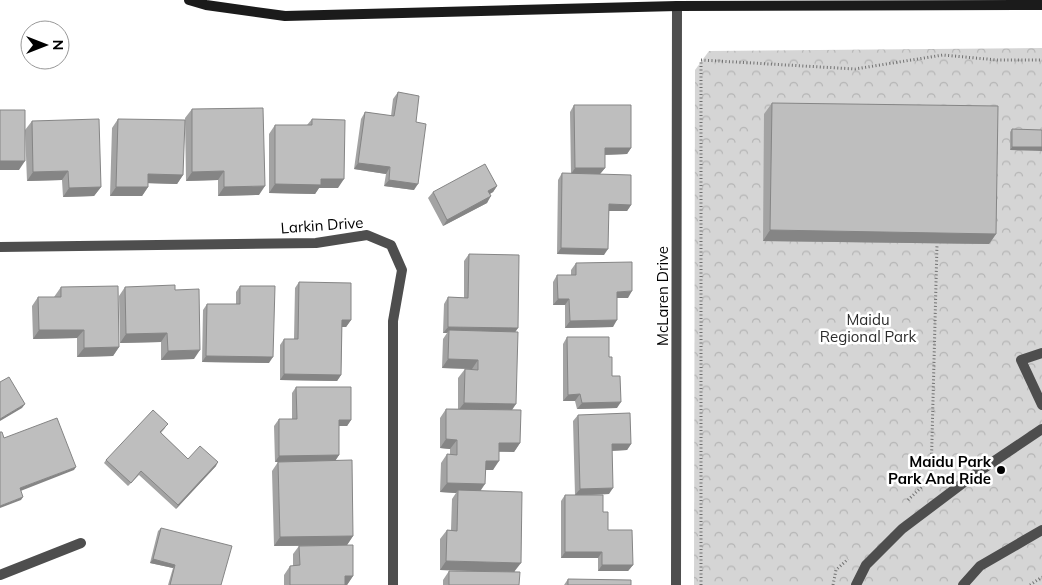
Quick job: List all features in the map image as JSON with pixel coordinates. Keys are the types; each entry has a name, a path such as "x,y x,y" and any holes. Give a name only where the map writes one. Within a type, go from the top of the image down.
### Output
{"main road":[{"path":"189,0 206,6 285,16 677,6 1042,5"}],"street":[{"name":"McLaren Drive","path":"676,585 677,6"},
{"name":"Larkin Drive","path":"0,247 316,243 367,235 391,244 402,270 393,321 393,585"},
{"path":"1042,353 1021,360 1042,405"},
{"path":"856,585 866,566 902,529 975,474 1042,429"},
{"path":"963,585 980,566 1042,530"},
{"path":"0,575 81,543"}],"path":[{"path":"701,585 701,60 855,69 943,55 997,60 1042,60"},
{"path":"903,505 931,478 937,244"},
{"path":"834,585 836,570 855,552"},
{"path":"1030,585 1042,577"}],"green space":[{"name":"Maidu Regional Park","path":"1042,48 1042,585 694,585 695,70 709,51"}],"building":[{"path":"398,92 419,96 416,122 426,124 418,184 389,180 390,167 358,163 365,112 394,116"},
{"path":"772,103 998,106 996,234 770,230"},
{"path":"574,105 631,105 631,148 605,148 605,168 575,168"},
{"path":"263,108 265,186 224,187 224,171 192,172 192,109"},
{"path":"0,110 25,110 25,161 0,161"},
{"path":"99,119 101,187 69,188 68,171 33,172 32,121"},
{"path":"118,119 185,120 183,175 148,174 148,187 116,187"},
{"path":"312,119 345,120 344,179 321,179 321,185 275,184 275,125 312,125"},
{"path":"1012,129 1042,130 1042,147 1012,147"},
{"path":"485,164 497,186 488,191 491,196 447,220 433,192"},
{"path":"562,173 631,175 631,205 609,204 608,249 561,248"},
{"path":"469,254 519,255 518,328 448,327 448,297 468,298"},
{"path":"632,262 632,291 617,292 617,320 570,321 569,299 558,299 557,275 576,275 576,263"},
{"path":"299,282 351,283 351,320 342,320 341,375 284,374 284,339 298,339"},
{"path":"175,285 175,290 199,289 200,350 168,351 167,333 126,334 125,287"},
{"path":"118,286 119,347 84,348 84,330 39,330 38,297 61,297 61,287"},
{"path":"240,286 275,286 273,357 206,356 207,304 240,304"},
{"path":"449,330 518,332 516,404 464,403 465,369 478,370 478,360 448,359"},
{"path":"567,337 609,337 609,357 612,357 612,376 620,376 621,402 582,403 580,394 568,395"},
{"path":"9,377 25,404 0,419 0,382"},
{"path":"296,387 351,387 351,420 339,420 339,455 279,456 279,419 297,419"},
{"path":"446,409 521,410 520,443 499,443 499,461 486,461 485,484 447,483 447,454 457,455 457,440 446,439"},
{"path":"153,410 168,424 160,432 188,459 200,446 218,462 178,505 141,471 131,483 106,460"},
{"path":"630,413 631,444 612,444 613,488 580,489 578,415"},
{"path":"57,418 76,467 20,488 23,497 0,506 0,432 2,432 4,438"},
{"path":"352,460 353,536 280,537 278,462"},
{"path":"458,490 522,492 521,563 446,561 447,530 457,531"},
{"path":"565,495 603,495 603,512 608,512 608,530 632,530 633,565 602,565 602,552 565,552"},
{"path":"161,528 232,546 221,585 170,585 175,565 153,559"},
{"path":"353,545 353,576 345,576 345,585 290,585 290,566 300,565 299,546"},
{"path":"449,571 520,572 519,585 449,585"},
{"path":"568,579 631,580 631,585 568,585"}],"place":[{"name":"Maidu Park Park And Ride","path":"1001,470"}]}
